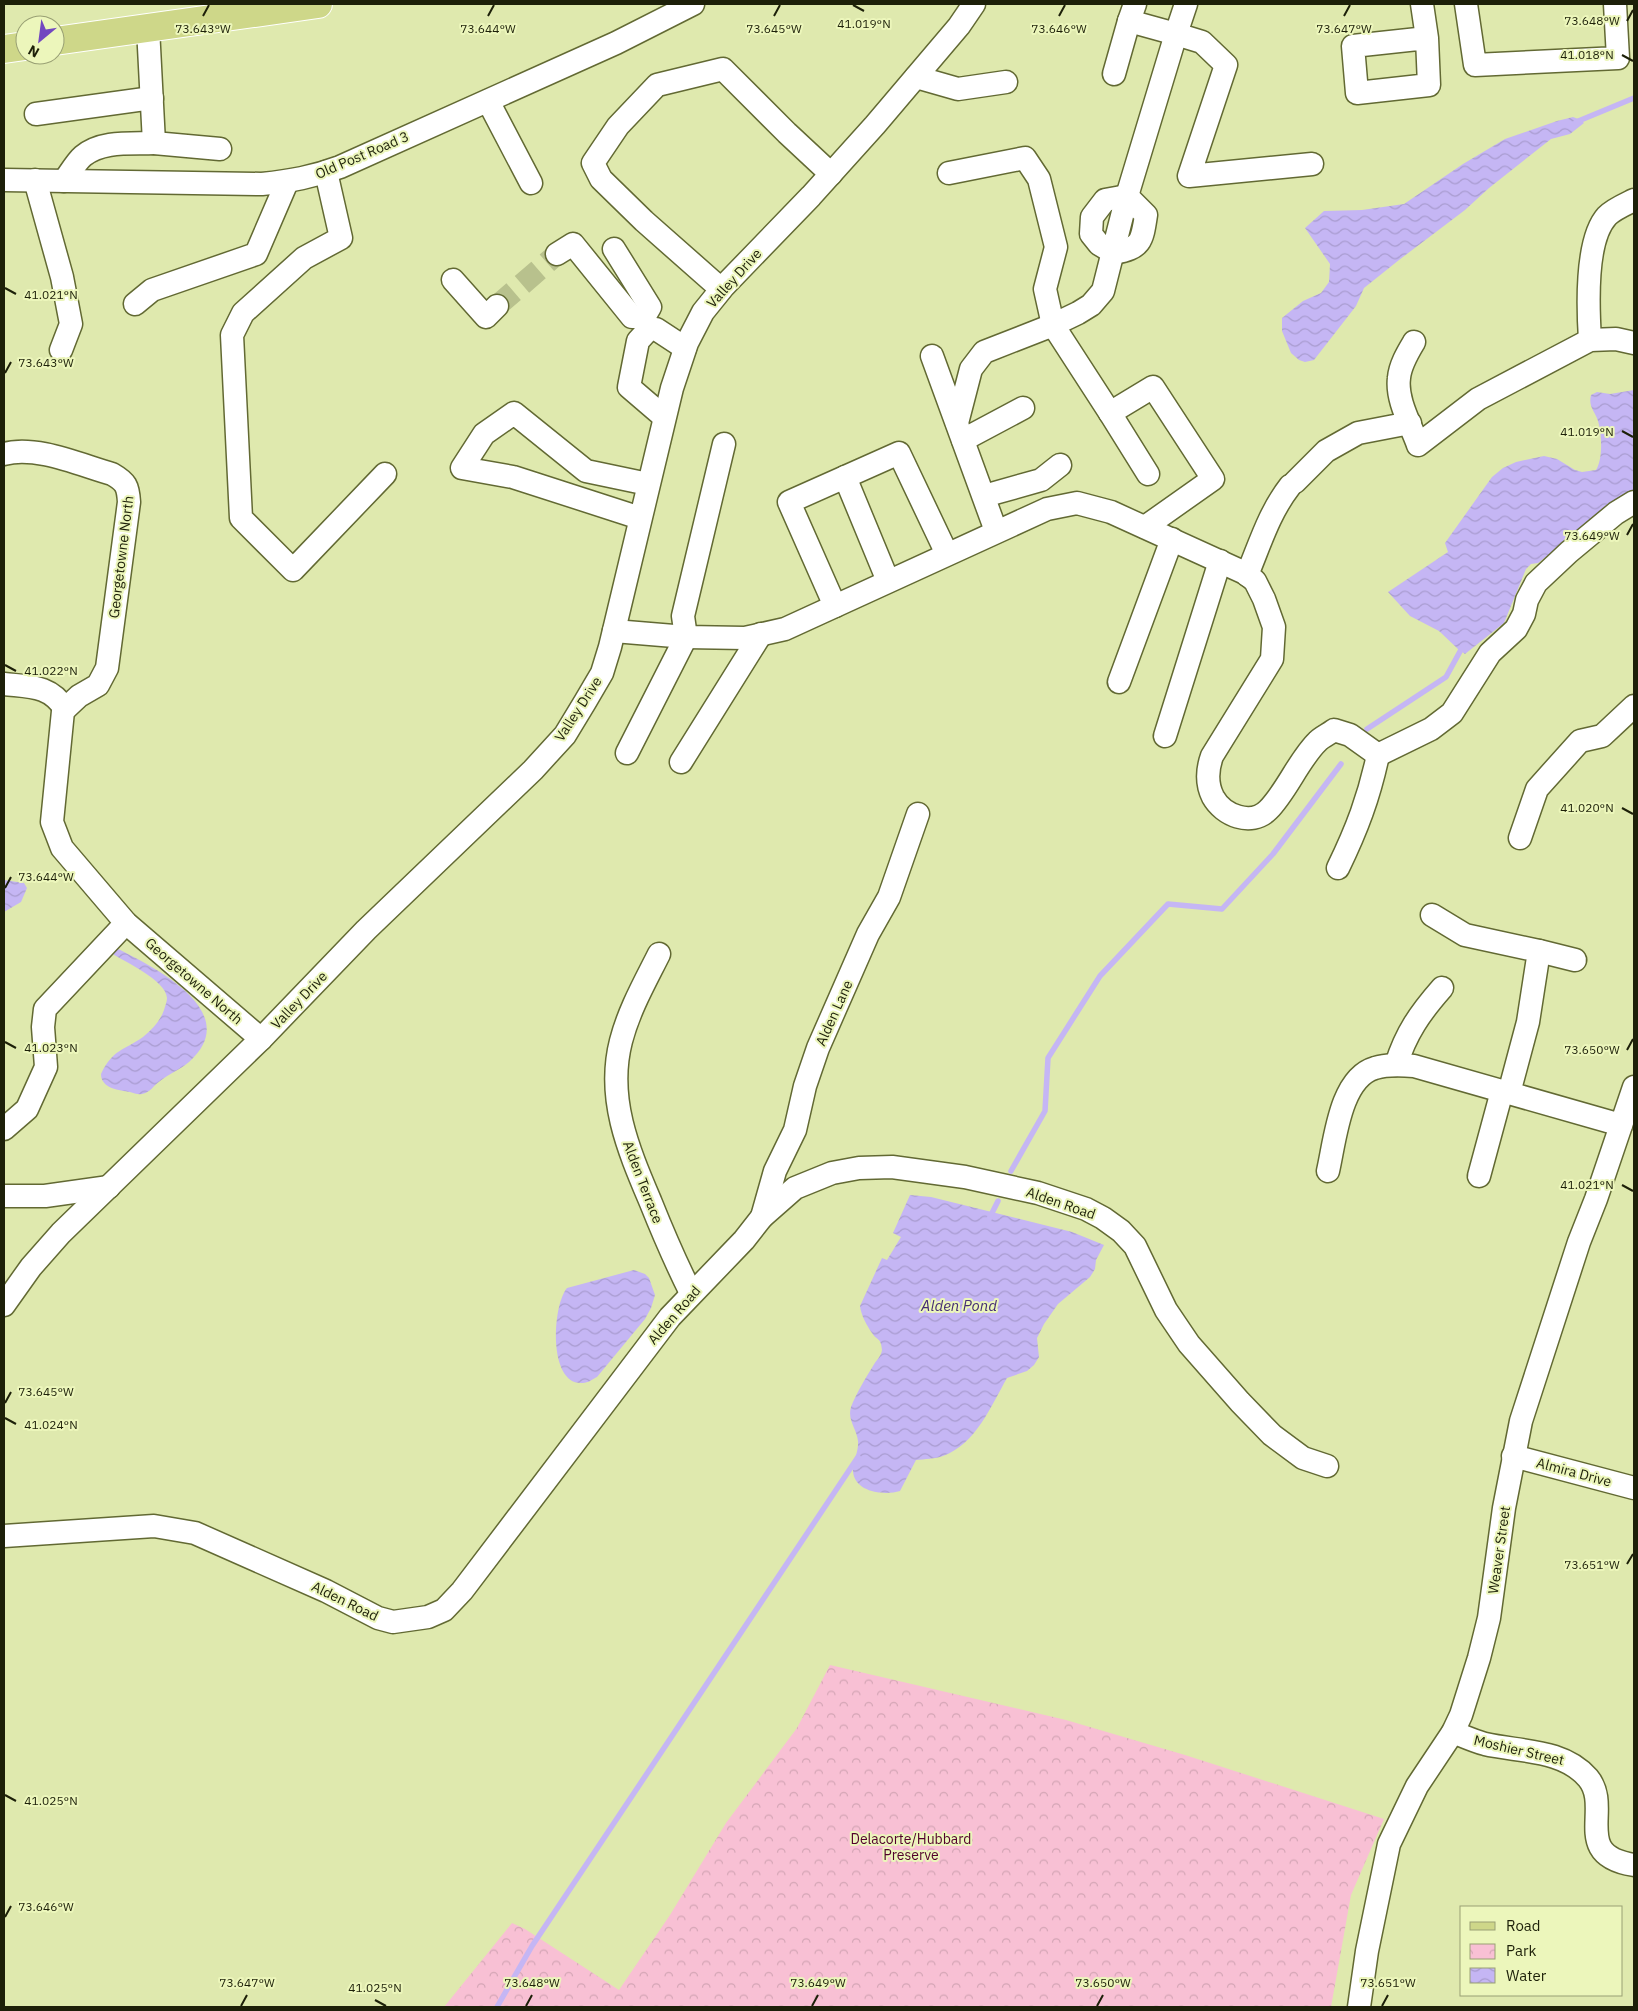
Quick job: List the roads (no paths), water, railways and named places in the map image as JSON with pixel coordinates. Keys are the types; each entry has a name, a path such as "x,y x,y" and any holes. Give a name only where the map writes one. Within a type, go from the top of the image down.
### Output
{"main road":[{"path":"65,40 318,4"}],"street":[{"name":"Old Post Road 3","path":"4,180 262,184 287,182 326,172 488,101 616,43 693,4"},
{"name":"Valley Drive","path":"4,1305 31,1267 61,1233 261,1039 366,930 534,770 565,735 602,673 614,631 672,388 685,348 703,312 721,289 831,174 959,26 974,4"},
{"path":"960,432 970,369 984,352 1053,325 1078,313 1091,305 1103,291 1127,196 1186,4"},
{"path":"1422,4 1427,38"},
{"path":"1466,4 1475,66 1618,58 1626,34 1615,4"},
{"path":"1114,74 1132,12 1176,34 1202,42 1226,64 1189,176 1312,164"},
{"path":"148,28 154,143"},
{"path":"721,289 644,221 601,179 593,163 625,119 658,85 723,70 831,174"},
{"path":"916,77 958,89 1006,82"},
{"path":"36,114 152,98"},
{"path":"488,101 531,182"},
{"path":"64,181 83,156 97,148 154,143 220,149"},
{"path":"949,173 1025,158 1039,179 1056,247 1044,289 1053,325 1148,474"},
{"path":"326,172 341,238 304,258 243,313 232,335 241,518 293,570 385,474"},
{"path":"35,180 62,277 71,324 61,350"},
{"path":"134,304 152,290 256,254 287,182"},
{"path":"1590,340 1588,297 1592,260 1598,234 1608,216 1634,200"},
{"path":"557,254 573,244 632,317 646,323 685,348"},
{"path":"614,249 650,307 646,323 638,341 629,387 664,417"},
{"path":"453,280 486,317 497,306"},
{"path":"1414,342 1406,356 1399,378 1400,398 1418,445 1478,399 1590,340 1616,339 1634,343"},
{"path":"932,356 996,531"},
{"path":"1110,412 1153,387 1213,479 1145,527"},
{"path":"960,432 1023,408"},
{"path":"640,518 513,477 462,468 484,434 514,413 586,471 648,484"},
{"path":"1251,578 1269,518 1278,501 1326,451 1358,434 1410,423"},
{"path":"627,754 686,637 683,616 724,444"},
{"name":"Georgetowne North","path":"4,454 26,451 43,454 112,474 120,479 128,488 129,502 107,668 98,686 79,696 63,711 52,822 62,848 126,923 261,1039"},
{"path":"835,606 789,502 899,453 947,554"},
{"path":"984,496 1042,480 1060,465"},
{"path":"580,499 586,471"},
{"path":"845,477 888,582"},
{"path":"1378,755 1432,729 1452,713 1490,653 1516,629 1536,583 1569,552 1616,513 1634,502"},
{"path":"614,631 686,637 745,638 785,629 996,531 1047,509 1077,503 1111,512 1220,561 1251,578 1264,599 1274,627 1272,658 1212,756 1207,770 1209,790 1217,804 1229,814 1241,818 1253,818 1267,811 1318,741 1334,730 1350,735 1378,755"},
{"path":"1120,682 1172,539"},
{"path":"1165,736 1220,561"},
{"path":"681,762 761,634"},
{"path":"4,684 38,688 58,698 65,709"},
{"path":"1520,838 1537,789 1580,741 1602,736 1634,706"},
{"path":"1338,868 1353,838 1370,794 1378,755"},
{"name":"Alden Lane","path":"762,1217 775,1171 795,1130 805,1086 818,1048 868,934 889,897 918,814"},
{"path":"1432,915 1465,935 1576,960"},
{"path":"4,1129 27,1109 46,1067 43,1027 45,1009 126,923"},
{"path":"1479,1176 1528,1022 1539,951"},
{"name":"Alden Terrace","path":"659,954 631,1012 621,1042 617,1079 618,1109 630,1154 673,1258 691,1293"},
{"path":"1396,1065 1409,1031 1422,1011 1442,988"},
{"path":"1328,1171 1344,1099 1351,1087 1364,1074 1374,1068 1396,1065 1414,1066 1621,1125"},
{"name":"Weaver Street","path":"1359,2007 1367,1951 1389,1844 1417,1786 1453,1732 1461,1714 1479,1658 1489,1618 1513,1456 1521,1421 1543,1348 1634,1087"},
{"name":"Alden Road","path":"4,1536 154,1526 195,1533 326,1591 378,1618 393,1622 428,1617 444,1610 462,1591 670,1317 744,1240 762,1217 795,1188 832,1173 859,1168 892,1167 965,1177 1038,1193 1086,1209 1103,1218 1120,1231 1134,1246 1166,1310 1189,1344 1240,1402 1272,1435 1302,1458 1327,1466"},
{"path":"4,1196 45,1196 109,1187"},
{"name":"Almira Drive","path":"1513,1456 1634,1488"},
{"name":"Moshier Street","path":"1453,1732 1483,1744 1547,1755 1570,1762 1590,1780 1595,1794 1596,1834 1600,1846 1609,1858 1620,1863 1634,1865"}],"water":[{"path":"1573,117 1584,123 1570,134 1551,139 1489,188 1465,210 1364,288 1356,306 1314,360 1305,362 1299,360 1291,353 1282,331 1282,318 1303,301 1321,293 1329,282 1330,264 1305,228 1324,211 1362,210 1404,204 1463,164 1505,139"},
{"path":"1634,390 1634,494 1606,511 1538,563 1531,564 1526,569 1504,623 1465,654 1439,631 1410,616 1388,592 1448,552 1445,543 1492,477 1503,468 1516,462 1544,456 1557,459 1582,472 1596,470 1600,460 1601,439 1598,421 1591,406 1591,395 1597,392 1610,394"},
{"path":"4,880 24,883 27,888 21,902 4,912"},
{"path":"116,948 171,979 188,993 201,1009 207,1026 204,1044 189,1062 142,1094 112,1088 104,1083 101,1074 114,1055 143,1037 153,1028 162,1014 167,998 165,991 153,978 111,953"},
{"name":"Alden Pond","path":"910,1195 931,1197 1072,1232 1104,1245 1090,1277 1058,1304 1044,1324 1037,1338 1039,1357 1034,1365 1027,1371 1007,1378 981,1423 965,1443 943,1456 916,1460 900,1491 886,1493 864,1488 855,1478 853,1471 858,1441 850,1412 855,1397 880,1357 882,1350 880,1341 864,1320 860,1306 882,1258 887,1260 901,1237 893,1233"},
{"path":"634,1270 645,1274 649,1278 655,1295 645,1319 597,1377 585,1383 572,1381 564,1372 556,1343 558,1311 567,1288"}],"waterway":[{"path":"1576,122 1634,98"},
{"path":"1367,729 1446,677 1463,646"},
{"path":"1011,1171 1045,1111 1048,1058 1100,976 1168,904 1222,909 1273,854 1341,764"},
{"path":"989,1219 998,1201"},
{"path":"497,2007 532,1946 858,1457"}],"tunnel":[{"path":"497,306 557,254"}],"park label":[{"name":"Delacorte/Hubbard Preserve","path":"911,1848"}]}
